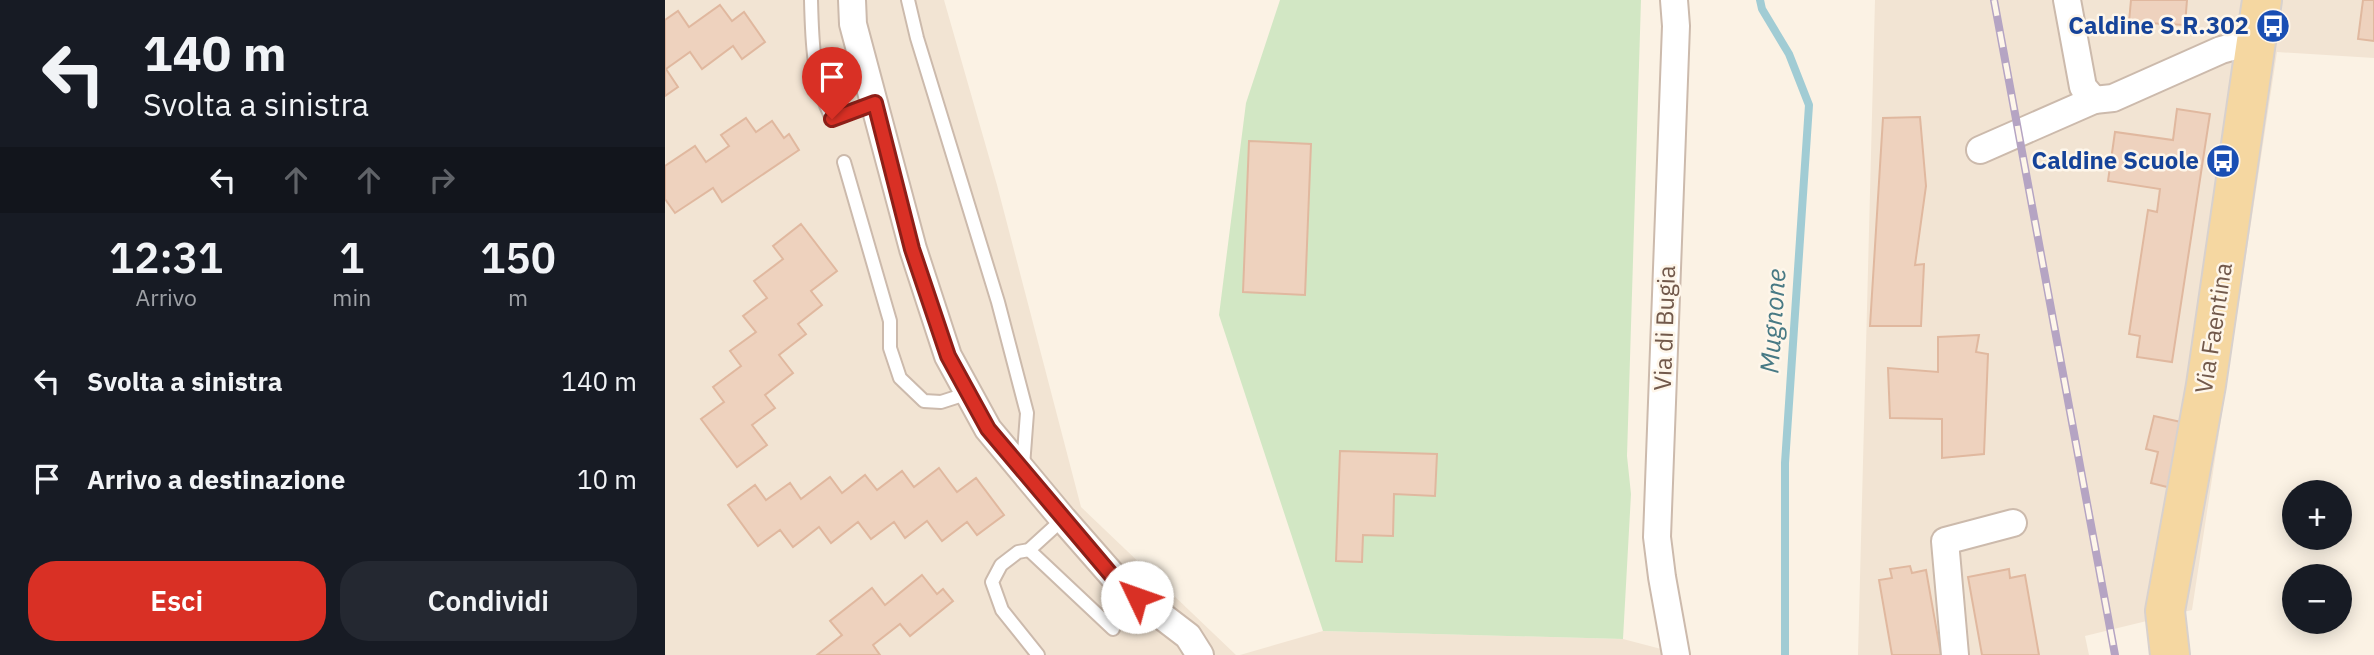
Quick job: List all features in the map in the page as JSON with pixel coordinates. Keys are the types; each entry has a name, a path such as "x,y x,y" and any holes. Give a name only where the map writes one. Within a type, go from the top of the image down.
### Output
{"main road":[{"name":"Via Faentina","path":"2170,655 2165,611 2206,385 2262,0"}],"street":[{"path":"852,0 853,24 912,249 948,356 988,429 1063,519 1119,584 1188,636 1200,655"},
{"name":"Via di Bugia","path":"1674,0 1675,40 1657,537 1676,655"},
{"path":"2067,0 2084,87 2094,100"},
{"path":"1980,150 2094,100 2113,99 2221,50 2257,40"},
{"path":"1955,655 1945,541 2014,523"}],"lane":[{"path":"811,0 812,52 821,97 832,119 875,103"},
{"path":"908,0 917,38 998,302 1027,413 1022,470"},
{"path":"844,162 890,321 890,348 899,378 924,401 941,402 969,393"},
{"path":"1038,655 1002,610 992,582 1001,565 1018,552 1029,550 1063,519"},
{"path":"1029,550 1113,629"}],"shaded area":[{"path":"665,0 944,0 997,185 1081,507 1236,655 665,655"},
{"path":"1875,0 2374,0 2374,58 2277,52 2192,610 2085,636 2089,655 1858,655"},
{"path":"1323,631 1623,639 1684,655 1240,655"}],"green space":[{"path":"1280,0 1641,0 1627,456 1631,494 1623,639 1323,631 1219,315 1246,103"}],"building":[{"path":"2131,0 2187,0 2185,25 2129,22"},
{"path":"2363,0 2374,0 2374,41 2358,39"},
{"path":"720,5 732,21 744,12 765,42 742,59 733,46 702,69 690,52 666,69 678,87 665,96 665,20 678,11 689,27"},
{"path":"2177,109 2210,114 2172,362 2137,357 2140,336 2129,334 2148,210 2157,212 2160,189 2108,181 2115,132 2173,140"},
{"path":"1920,117 1926,186 1915,265 1924,264 1921,326 1870,326 1883,118"},
{"path":"746,118 756,132 772,121 784,138 789,134 799,150 722,202 713,188 675,213 665,199 665,166 695,146 706,162 729,146 721,135"},
{"path":"1249,141 1311,144 1305,295 1243,292"},
{"path":"801,224 837,271 811,291 822,305 798,324 806,334 779,355 793,373 765,395 775,408 752,425 767,445 737,467 701,419 724,402 713,387 741,366 730,351 756,332 743,316 767,298 754,281 783,259 773,246"},
{"path":"1979,335 1976,352 1988,354 1984,454 1942,458 1942,419 1890,418 1888,368 1938,372 1938,337"},
{"path":"2154,416 2190,424 2175,489 2151,483 2158,452 2146,449"},
{"path":"1340,451 1437,454 1435,496 1394,494 1393,536 1363,535 1362,562 1336,561"},
{"path":"939,468 957,492 976,478 1004,515 977,535 967,522 942,541 927,521 905,538 894,522 871,539 858,522 831,543 819,527 793,547 780,530 758,546 728,505 755,485 766,500 790,483 801,499 830,477 842,493 865,475 877,490 902,471 914,487"},
{"path":"1910,566 1912,573 1926,570 1941,655 1892,655 1879,580 1892,578 1890,569"},
{"path":"2009,569 2010,578 2025,575 2039,655 1982,655 1968,577"},
{"path":"922,575 937,594 943,589 953,601 910,636 900,624 873,645 880,655 817,655 842,635 830,621 872,588 885,605"}],"waterway":[{"name":"Mugnone","path":"1760,0 1762,9 1789,54 1809,105 1785,463 1785,655"}],"railway":[{"path":"1994,0 2115,655"}],"place":[{"name":"Caldine S.R.302","path":"2273,26"},
{"name":"Caldine Scuole","path":"2223,161"}],"route":[{"path":"832,119 875,103 912,249 948,356 988,429 1119,584 1137,597"}]}
